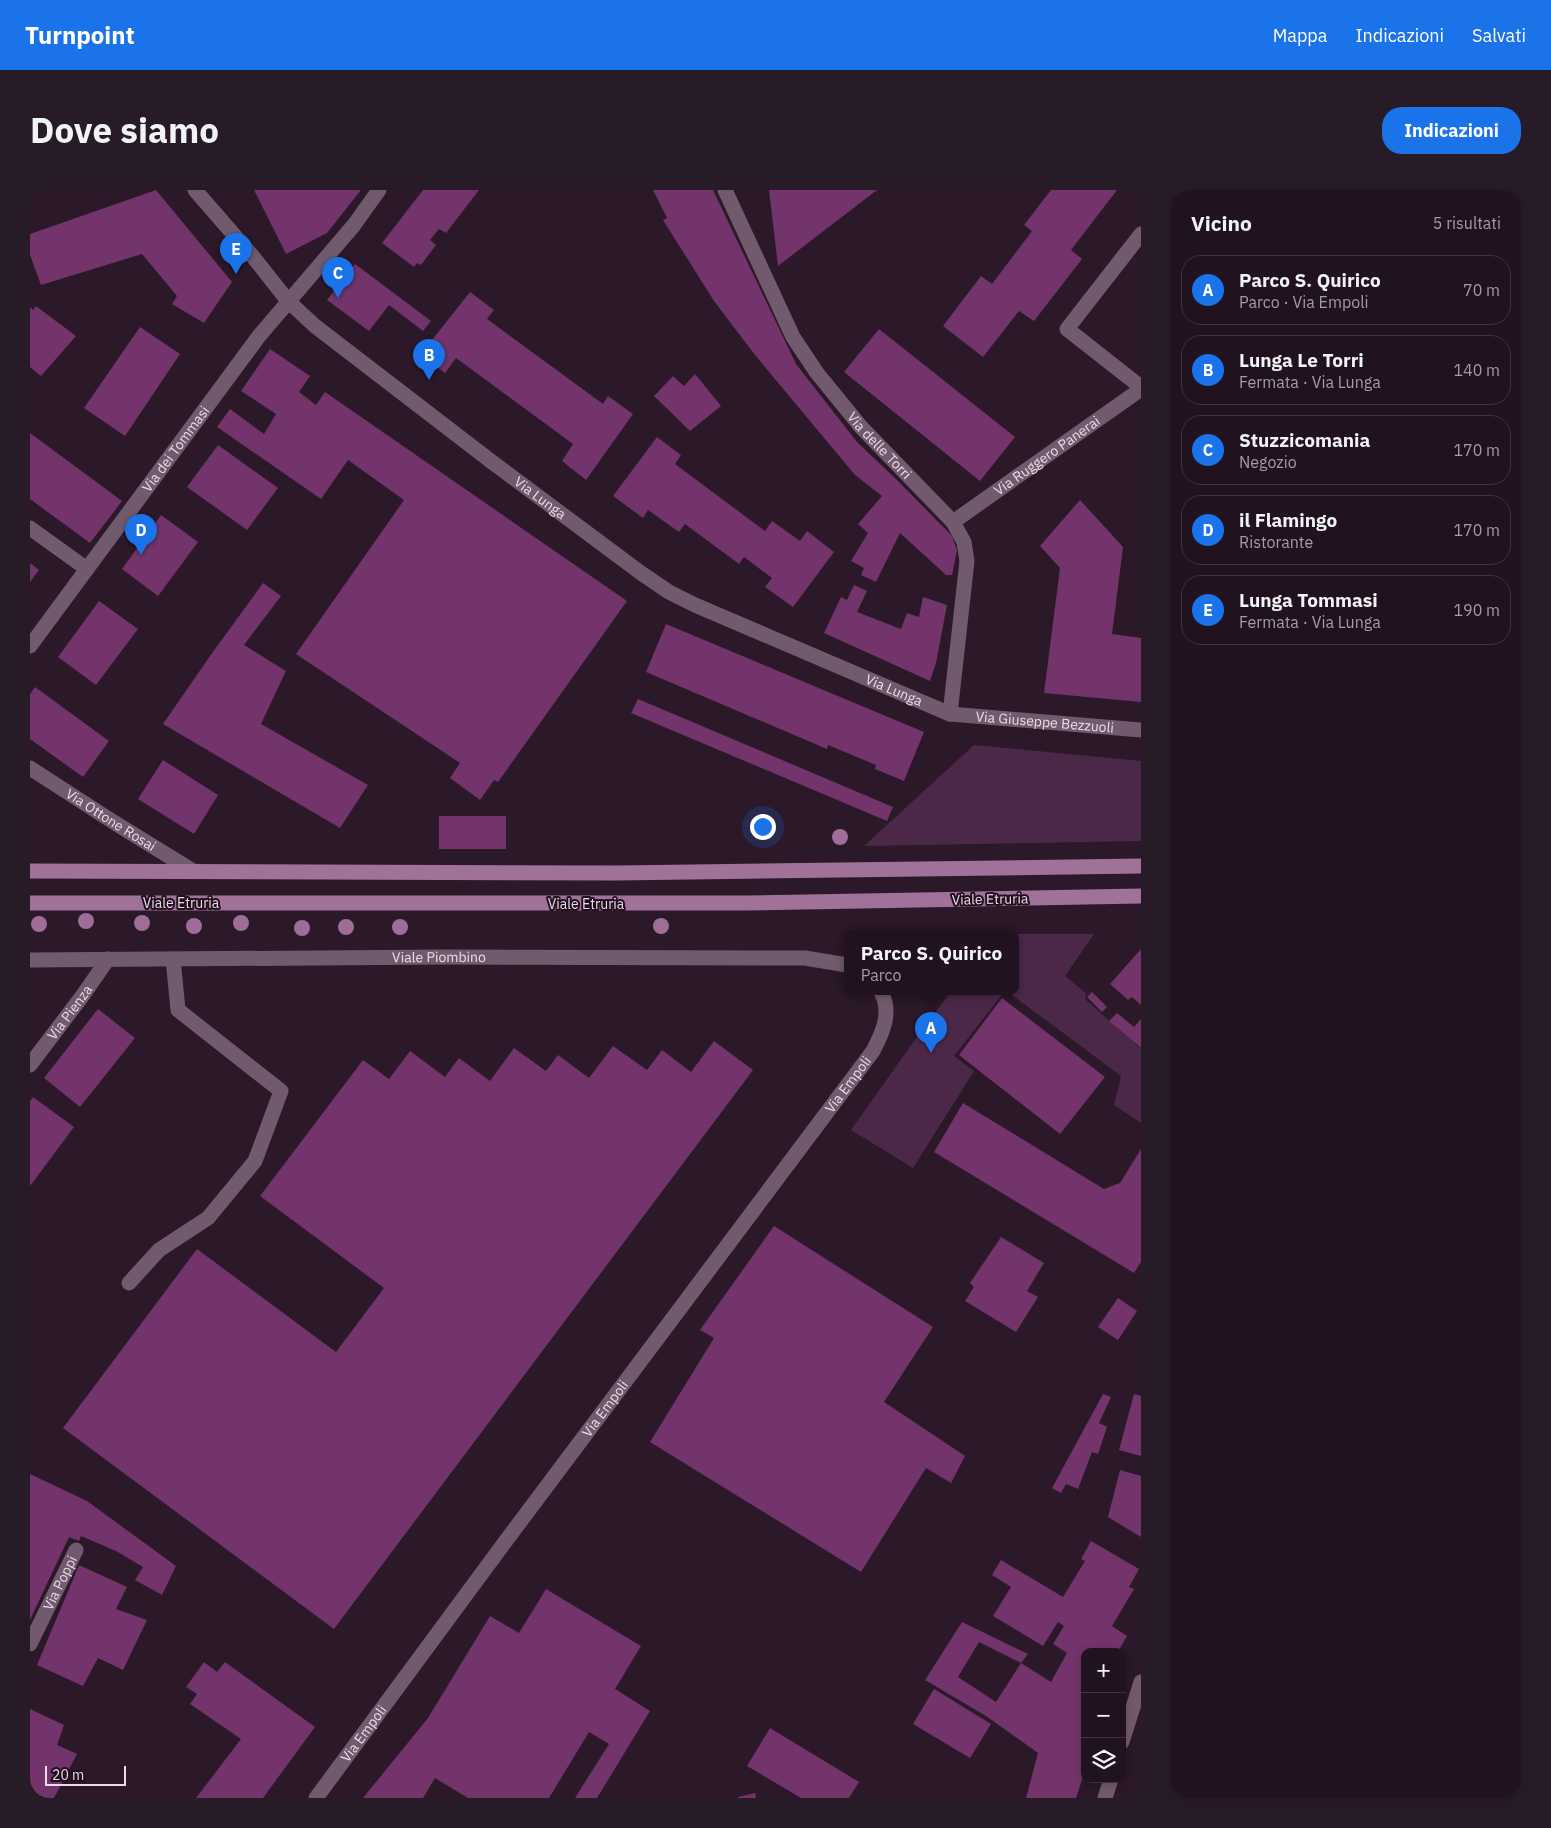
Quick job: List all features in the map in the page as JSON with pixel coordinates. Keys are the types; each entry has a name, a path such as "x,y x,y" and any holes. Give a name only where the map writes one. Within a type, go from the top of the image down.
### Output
{"main road":[{"path":"30,871 617,873 1141,866"},
{"name":"Viale Etruria","path":"30,903 619,904 874,902 1141,896"}],"street":[{"name":"Via Lunga","path":"195,190 254,258 288,301 315,326 492,462 669,592 760,634 950,714"},
{"name":"Via dei Tommasi","path":"30,646 259,336 354,225 379,190"},
{"name":"Via delle Torri","path":"725,190 793,337 817,373 861,427 953,522 964,542 967,561 950,714"},
{"name":"Via Ruggero Panerai","path":"953,522 1141,388 1067,329 1141,234"},
{"path":"30,528 87,569"},
{"name":"Via Giuseppe Bezzuoli","path":"950,714 1141,730"},
{"name":"Via Ottone Rosai","path":"30,768 114,824 193,871"},
{"name":"Viale Piombino","path":"30,960 435,957 805,958 844,964"},
{"name":"Via Pienza","path":"30,1065 108,959"},
{"path":"129,1283 159,1250 208,1218 255,1161 281,1091 178,1010 173,959"},
{"name":"Via Empoli","path":"316,1798 505,1542 873,1051 882,1033 886,1015 885,1000 882,995"},
{"name":"Via Poppi","path":"30,1644 76,1550"},
{"path":"1123,1738 1141,1682"},
{"path":"1105,1798 1110,1783"}],"shaded area":[{"path":"974,745 1141,761 1141,841 864,846"},
{"path":"1019,934 1094,934 1065,976 1086,993 1085,999 1141,1049 1141,1123 1114,1105 1121,1076 1012,995 1019,995"},
{"path":"949,995 1002,995 954,1056 974,1071 913,1168 851,1130"}],"building":[{"path":"156,190 232,282 204,323 172,304 177,296 142,254 41,285 30,255 30,234"},
{"path":"254,190 361,190 327,233 286,254"},
{"path":"423,190 479,190 446,233 439,229 430,240 436,245 421,265 417,263 414,267 382,243"},
{"path":"653,190 713,190 796,364 857,442 952,536 957,550 952,575 946,575 900,533 876,582 861,575 864,568 851,561 868,533 858,524 882,496 855,475 755,355 714,301 663,220 667,218"},
{"path":"769,190 877,190 778,266"},
{"path":"1051,190 1117,190 1071,250 1082,259 1034,321 1019,311 983,357 943,326 981,276 992,284 1032,231 1024,225"},
{"path":"1129,190 1141,190 1141,194 1138,197"},
{"path":"355,264 431,321 423,331 389,305 369,331 327,300"},
{"path":"470,292 494,310 487,319 603,404 608,396 633,414 586,480 562,461 573,444 456,358 445,373 421,354"},
{"path":"36,306 76,336 41,376 30,367 30,307 33,310"},
{"path":"140,327 180,354 125,436 84,408"},
{"path":"879,329 1015,437 980,481 844,372"},
{"path":"270,349 310,376 299,392 316,405 325,392 627,601 498,782 494,780 480,800 450,778 460,763 296,654 404,500 348,460 321,499 217,427 230,409 264,434 276,414 241,391"},
{"path":"695,374 721,406 690,431 654,396 673,376 684,386"},
{"path":"30,433 122,501 90,543 30,499"},
{"path":"657,437 681,455 675,464 765,531 772,521 800,541 807,531 834,552 793,607 765,587 772,578 744,557 739,564 685,524 679,532 648,510 643,518 613,496"},
{"path":"218,445 278,488 247,530 187,487"},
{"path":"1080,500 1123,547 1112,634 1141,638 1141,702 1044,693 1060,568 1040,546"},
{"path":"161,515 198,542 158,596 122,569"},
{"path":"30,563 39,570 30,582"},
{"path":"263,583 281,596 244,645 286,671 261,724 368,785 340,828 163,724"},
{"path":"854,585 867,591 857,612 901,629 907,613 919,617 923,597 947,605 936,663 930,681 824,633 841,597 847,600"},
{"path":"99,601 138,629 96,685 58,657"},
{"path":"666,624 924,732 904,781 875,769 876,765 828,745 827,749 646,672"},
{"path":"35,687 109,741 83,777 30,739 30,694"},
{"path":"638,699 893,807 887,821 631,713"},
{"path":"163,760 218,795 194,834 138,799"},
{"path":"439,816 506,816 506,849 439,849"},
{"path":"1141,949 1141,1005 1132,997 1128,1000 1110,984"},
{"path":"1092,992 1107,1007 1102,1012 1087,997"},
{"path":"1002,998 1105,1077 1060,1134 959,1055"},
{"path":"98,1009 135,1038 80,1107 44,1078"},
{"path":"1117,1013 1134,1027 1141,1019 1141,1048 1109,1021"},
{"path":"714,1041 753,1070 334,1629 63,1428 197,1249 336,1352 384,1288 260,1196 363,1060 389,1079 410,1051 445,1077 459,1058 490,1081 514,1048 546,1071 558,1055 589,1078 613,1046 647,1070 662,1050 691,1072"},
{"path":"33,1097 74,1127 30,1186 30,1101"},
{"path":"963,1103 1104,1189 1120,1183 1141,1149 1141,1262 1134,1273 934,1152"},
{"path":"774,1226 933,1327 884,1402 965,1456 951,1483 926,1468 861,1572 650,1442 714,1338 700,1330"},
{"path":"1001,1237 1044,1263 1027,1291 1038,1297 1016,1332 965,1301 974,1287 970,1283"},
{"path":"1118,1298 1137,1311 1118,1340 1098,1327"},
{"path":"1103,1394 1111,1397 1099,1423 1107,1427 1098,1454 1092,1452 1078,1489 1066,1484 1061,1493 1052,1488"},
{"path":"1134,1394 1141,1396 1141,1456 1119,1450"},
{"path":"1120,1470 1141,1476 1141,1537 1108,1517"},
{"path":"30,1474 87,1501 176,1566 162,1595 135,1580 143,1567 116,1551 81,1536 79,1541 69,1537 30,1620"},
{"path":"1091,1541 1139,1569 1129,1587 1134,1589 1112,1626 1127,1636 1120,1648 1081,1648 1081,1783 1076,1798 1026,1798 1038,1753 986,1716 925,1680 962,1622 1028,1654 1021,1663 1051,1682 1067,1653 1053,1644 1064,1626 1058,1622 1043,1646 993,1616 1011,1587 992,1575 1001,1560 1063,1597 1085,1561 1081,1559","holes":["979,1642 1021,1663 996,1702 958,1677"]},
{"path":"79,1565 127,1587 116,1609 147,1620 123,1670 98,1658 83,1686 37,1665"},
{"path":"546,1589 641,1646 615,1689 650,1711 597,1798 575,1798 609,1744 589,1732 549,1798 468,1798 435,1778 423,1798 363,1798 428,1718 490,1616 519,1633"},
{"path":"204,1662 217,1672 225,1662 315,1727 263,1798 196,1798 241,1739 190,1704 197,1694 186,1687"},
{"path":"934,1689 991,1724 970,1758 913,1724"},
{"path":"30,1709 64,1725 57,1745 77,1754 54,1798 39,1798 30,1794"},
{"path":"770,1728 859,1782 849,1798 801,1798 747,1766"},
{"path":"755,1793 756,1798 738,1798 738,1797"}],"place":[{"name":"Lunga Tommasi","path":"236,274"},
{"name":"Stuzzicomania","path":"338,298"},
{"name":"Lunga Le Torri","path":"429,380"},
{"name":"il Flamingo","path":"141,555"},
{"name":"Parco S. Quirico","path":"931,1053"}]}
